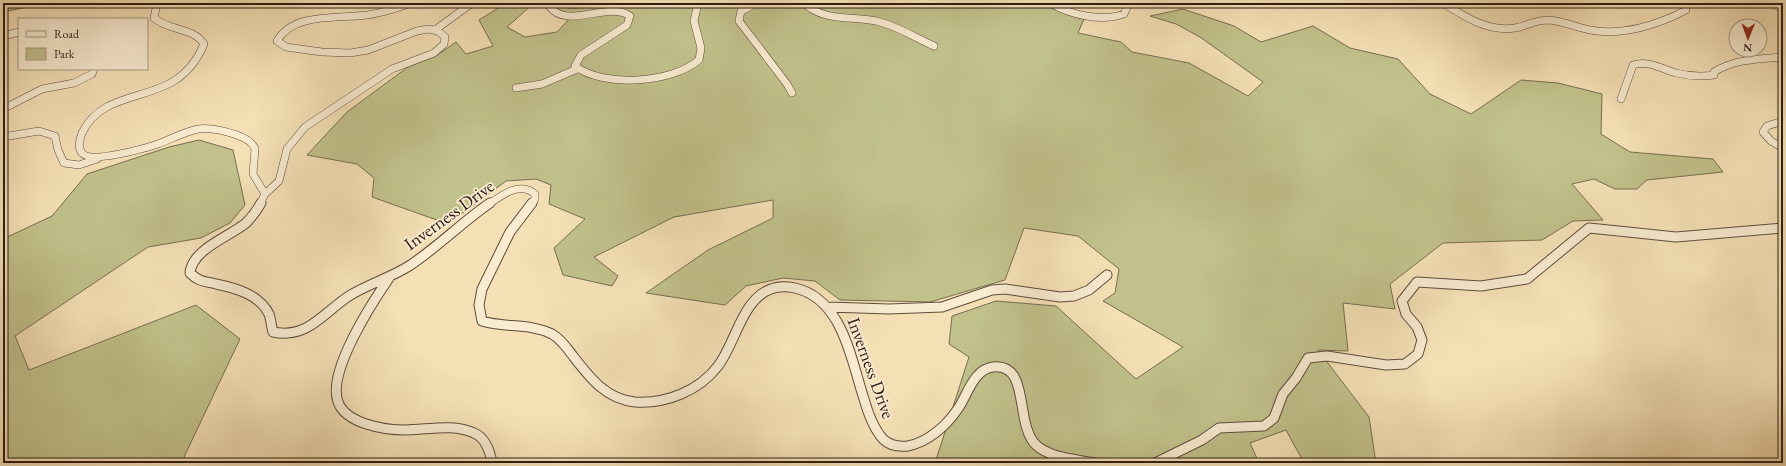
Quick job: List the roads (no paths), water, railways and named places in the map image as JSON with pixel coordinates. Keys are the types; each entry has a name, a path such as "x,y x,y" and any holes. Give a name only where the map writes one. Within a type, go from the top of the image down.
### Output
{"street":[{"path":"157,3 154,18 158,23 198,36 204,44 190,67 173,82 164,87 113,102 97,113 83,130 80,140 80,150 84,155 91,157 104,156 147,147 189,132 205,129 220,130 247,139 255,146 257,152 253,174 256,182 265,194 279,181 282,174 287,149 301,130 386,73 402,65 434,53 444,44 445,37 435,30 418,30 378,47 360,52 338,53 286,47 277,41 279,35 284,30 302,22 367,16 412,3"},
{"path":"435,30 472,3"},
{"path":"552,3 549,8 555,12 568,13 612,6 623,6 629,12 630,16 627,25 581,55 575,63 575,66 577,69 588,74 634,80 652,78 690,67 698,61 702,51 694,26 694,15 698,3"},
{"path":"561,3 568,5 582,3"},
{"path":"757,3 742,10 739,14 739,21 787,84 792,93"},
{"path":"804,3 813,11 827,16 878,21 934,46"},
{"path":"1050,3 1061,9 1107,18 1124,14 1129,3"},
{"path":"1443,3 1471,21 1497,28 1517,28 1540,20 1548,20 1563,21 1589,29 1607,31 1640,28 1677,16 1686,10 1685,3"},
{"path":"1772,3 1783,10"},
{"path":"3,36 18,32"},
{"path":"1621,99 1633,65 1640,62 1685,75 1708,76 1714,75 1714,72 1718,69 1736,63 1783,57"},
{"path":"516,88 542,84 577,69"},
{"path":"3,109 42,89 74,82 92,74 94,70"},
{"path":"1783,121 1767,126 1763,132 1771,141 1783,148"},
{"path":"3,137 39,131 55,136 58,150 64,163 79,165 104,156"},
{"name":"Inverness Drive","path":"265,194 260,207 247,222 234,233 197,256 190,265 189,271 197,280 238,289 250,294 269,314 273,332 281,335 291,335 303,331 350,296 389,277 431,251 480,210 501,196 511,190 522,188 530,190 535,194 535,199 520,216 511,230 489,274 478,304 478,315 482,321 489,324 529,327 559,338 598,388 610,396 626,401 649,402 669,398 692,389 707,379 718,367 740,320 758,297 770,289 786,286 799,288 819,298 828,307 840,324 870,418 876,431 886,442 899,446 913,445 937,432 953,416 978,375 984,370 994,367 1004,368 1013,373 1018,383 1024,423 1032,439 1042,449 1055,455 1095,463"},
{"path":"1155,463 1202,440 1219,428 1264,426 1274,418 1283,394 1308,358 1327,356 1386,365 1405,364 1418,354 1422,340 1416,326 1406,314 1402,301 1417,282 1481,286 1528,279 1589,228 1676,237 1783,228"},
{"path":"828,307 889,309 942,307 992,290 1006,289 1060,297 1074,296 1089,290 1107,275"},
{"path":"389,277 369,306 348,347 336,394 340,406 352,418 372,426 394,430 457,428 475,432 483,439 490,449 492,463"}]}
